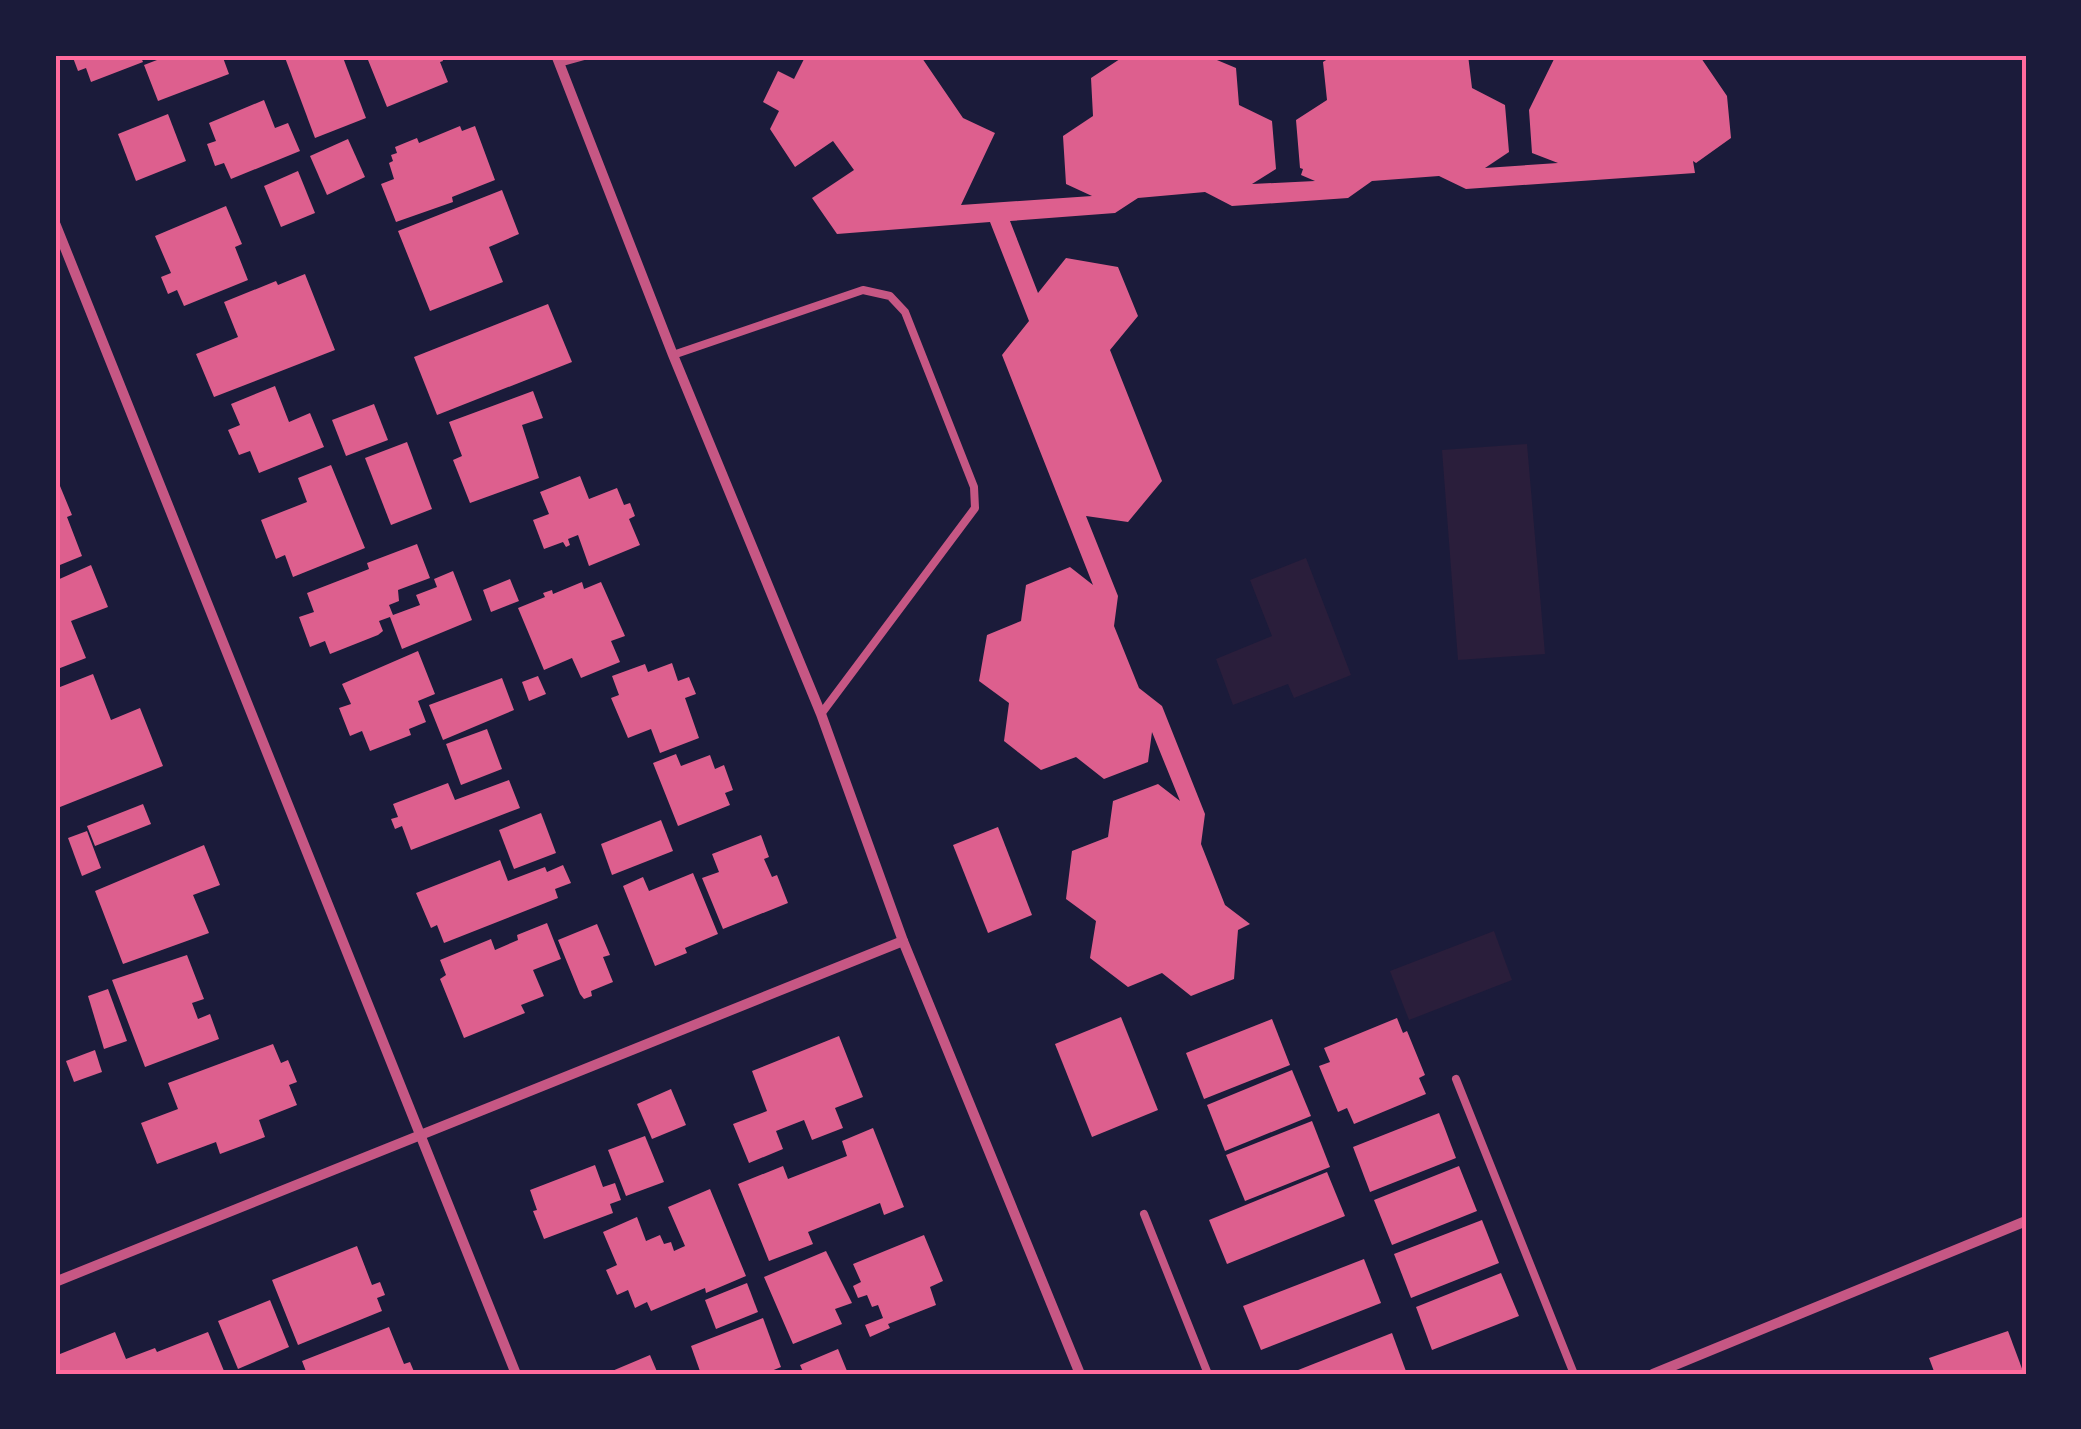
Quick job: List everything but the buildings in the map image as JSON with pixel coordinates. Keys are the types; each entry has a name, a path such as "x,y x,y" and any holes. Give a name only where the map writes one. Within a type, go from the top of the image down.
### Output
{"street":[{"path":"557,59 821,714 902,941 1080,1374"},
{"path":"55,223 516,1374"},
{"path":"55,1282 902,941"},
{"path":"1653,1374 2026,1221"}],"lane":[{"path":"557,59 588,55"},
{"path":"673,354 863,290 890,296 905,312 974,487 975,508 821,714"},
{"path":"1456,1079 1574,1374"},
{"path":"1144,1214 1208,1374"}],"shaded area":[{"path":"1527,444 1545,654 1458,660 1442,450"},
{"path":"1306,558 1351,675 1294,698 1288,684 1233,705 1216,659 1272,636 1250,580"},
{"path":"1494,931 1512,980 1409,1020 1390,971"}]}
